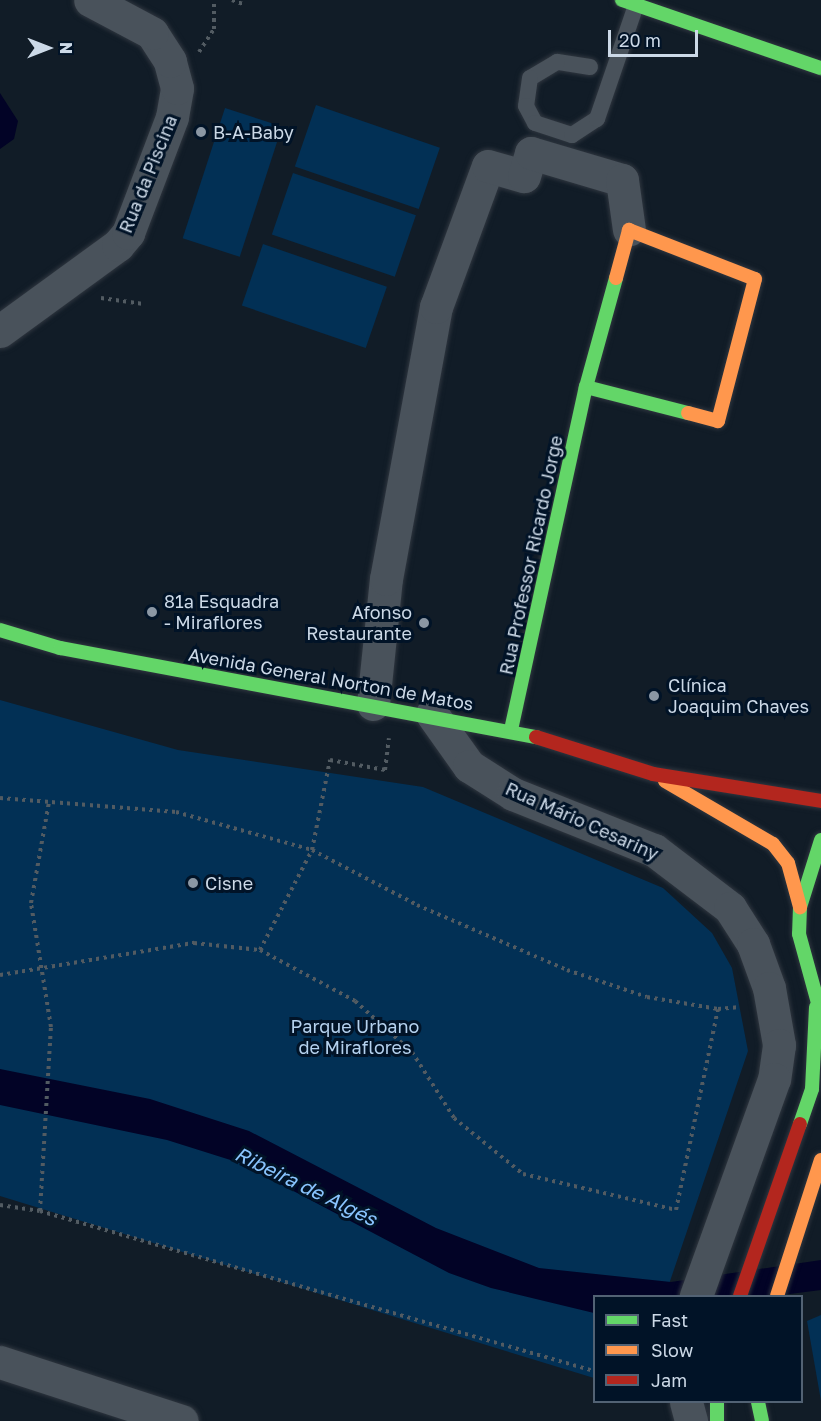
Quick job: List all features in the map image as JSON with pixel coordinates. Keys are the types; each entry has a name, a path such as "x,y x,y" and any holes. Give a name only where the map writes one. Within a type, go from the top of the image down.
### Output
{"main road":[{"path":"629,2 821,68"},
{"path":"586,387 718,421 755,279 629,230"},
{"name":"Rua Professor Ricardo Jorge","path":"511,730 586,387 629,230"},
{"name":"Avenida General Norton de Matos","path":"0,630 60,648 511,730 653,774 821,801"},
{"name":"Avenida General Norton de Matos","path":"653,774 773,844 788,863 800,907"},
{"path":"740,1295 813,1089 818,1010 798,934 800,907 821,840"},
{"path":"777,1295 821,1160"},
{"path":"717,1403 717,1421"},
{"path":"758,1403 762,1421"}],"street":[{"name":"Rua da Piscina","path":"0,331 105,260 128,233 172,117 177,88 170,61 152,33 90,0"},
{"path":"383,706 386,579 436,307 488,166 524,176 531,153 622,180 629,230"},
{"name":"Rua Mário Cesariny","path":"432,714 469,766 513,794 654,850 701,882 730,908 753,944 769,988 778,1045 774,1079 696,1295"},
{"path":"0,1362 182,1421"},
{"path":"686,1403 691,1421"}],"lane":[{"path":"590,67 556,62 530,78 526,106 535,123 572,135 597,119 629,2"}],"path":[{"path":"177,88 214,29 214,0"},
{"path":"232,0 243,4"},
{"path":"260,950 312,850 330,760 385,770 383,706"},
{"path":"0,798 176,812 312,850 417,906 567,970 647,997 718,1009 737,1009 769,988"},
{"path":"40,1211 51,1027 31,903 49,802"},
{"path":"0,975 41,972 194,943 260,950 356,1001 412,1052 454,1118 523,1174 676,1210 718,1009"},
{"path":"0,1205 40,1211 593,1371"}],"green space":[{"path":"316,105 440,148 419,209 295,166"},
{"path":"225,108 282,127 240,257 183,238"},
{"path":"293,173 416,215 395,277 272,234"},
{"path":"263,244 387,287 366,348 242,305"},
{"name":"Parque Urbano de Miraflores","path":"0,700 178,750 423,787 663,888 712,933 732,968 748,1051 665,1295 593,1295 593,1378 0,1196"},
{"path":"821,1315 821,1401 807,1321"}],"water":[{"path":"0,93 18,121 14,139 0,149"},
{"name":"Ribeira de Algés","path":"0,1069 150,1099 249,1131 436,1228 539,1268 671,1282 821,1260 821,1290 782,1295 593,1295 593,1313 491,1288 449,1273 240,1163 167,1140 0,1105"}],"traffic: fast":[{"path":"622,0 821,68"},
{"path":"511,730 586,387 616,278"},
{"path":"586,387 688,413"},
{"path":"0,630 60,648 536,737"},
{"path":"821,840 800,907 799,934 821,1014"},
{"path":"800,1124 812,1089 816,1007"},
{"path":"717,1403 717,1421"},
{"path":"758,1403 762,1421"}],"traffic: slow":[{"path":"616,278 629,230 755,279 718,421 688,413"},
{"path":"665,781 773,844 788,863 800,907"},
{"path":"777,1295 821,1160"}],"traffic: jam":[{"path":"536,737 653,774 821,801"},
{"path":"740,1295 800,1124"}],"place":[{"name":"B-A-Baby","path":"201,132"},
{"name":"81ª Esquadra - Miraflores","path":"152,612"},
{"name":"Afonso Restaurante","path":"424,623"},
{"name":"Clínica Joaquim Chaves","path":"654,696"},
{"name":"Cisne","path":"193,883"}]}
